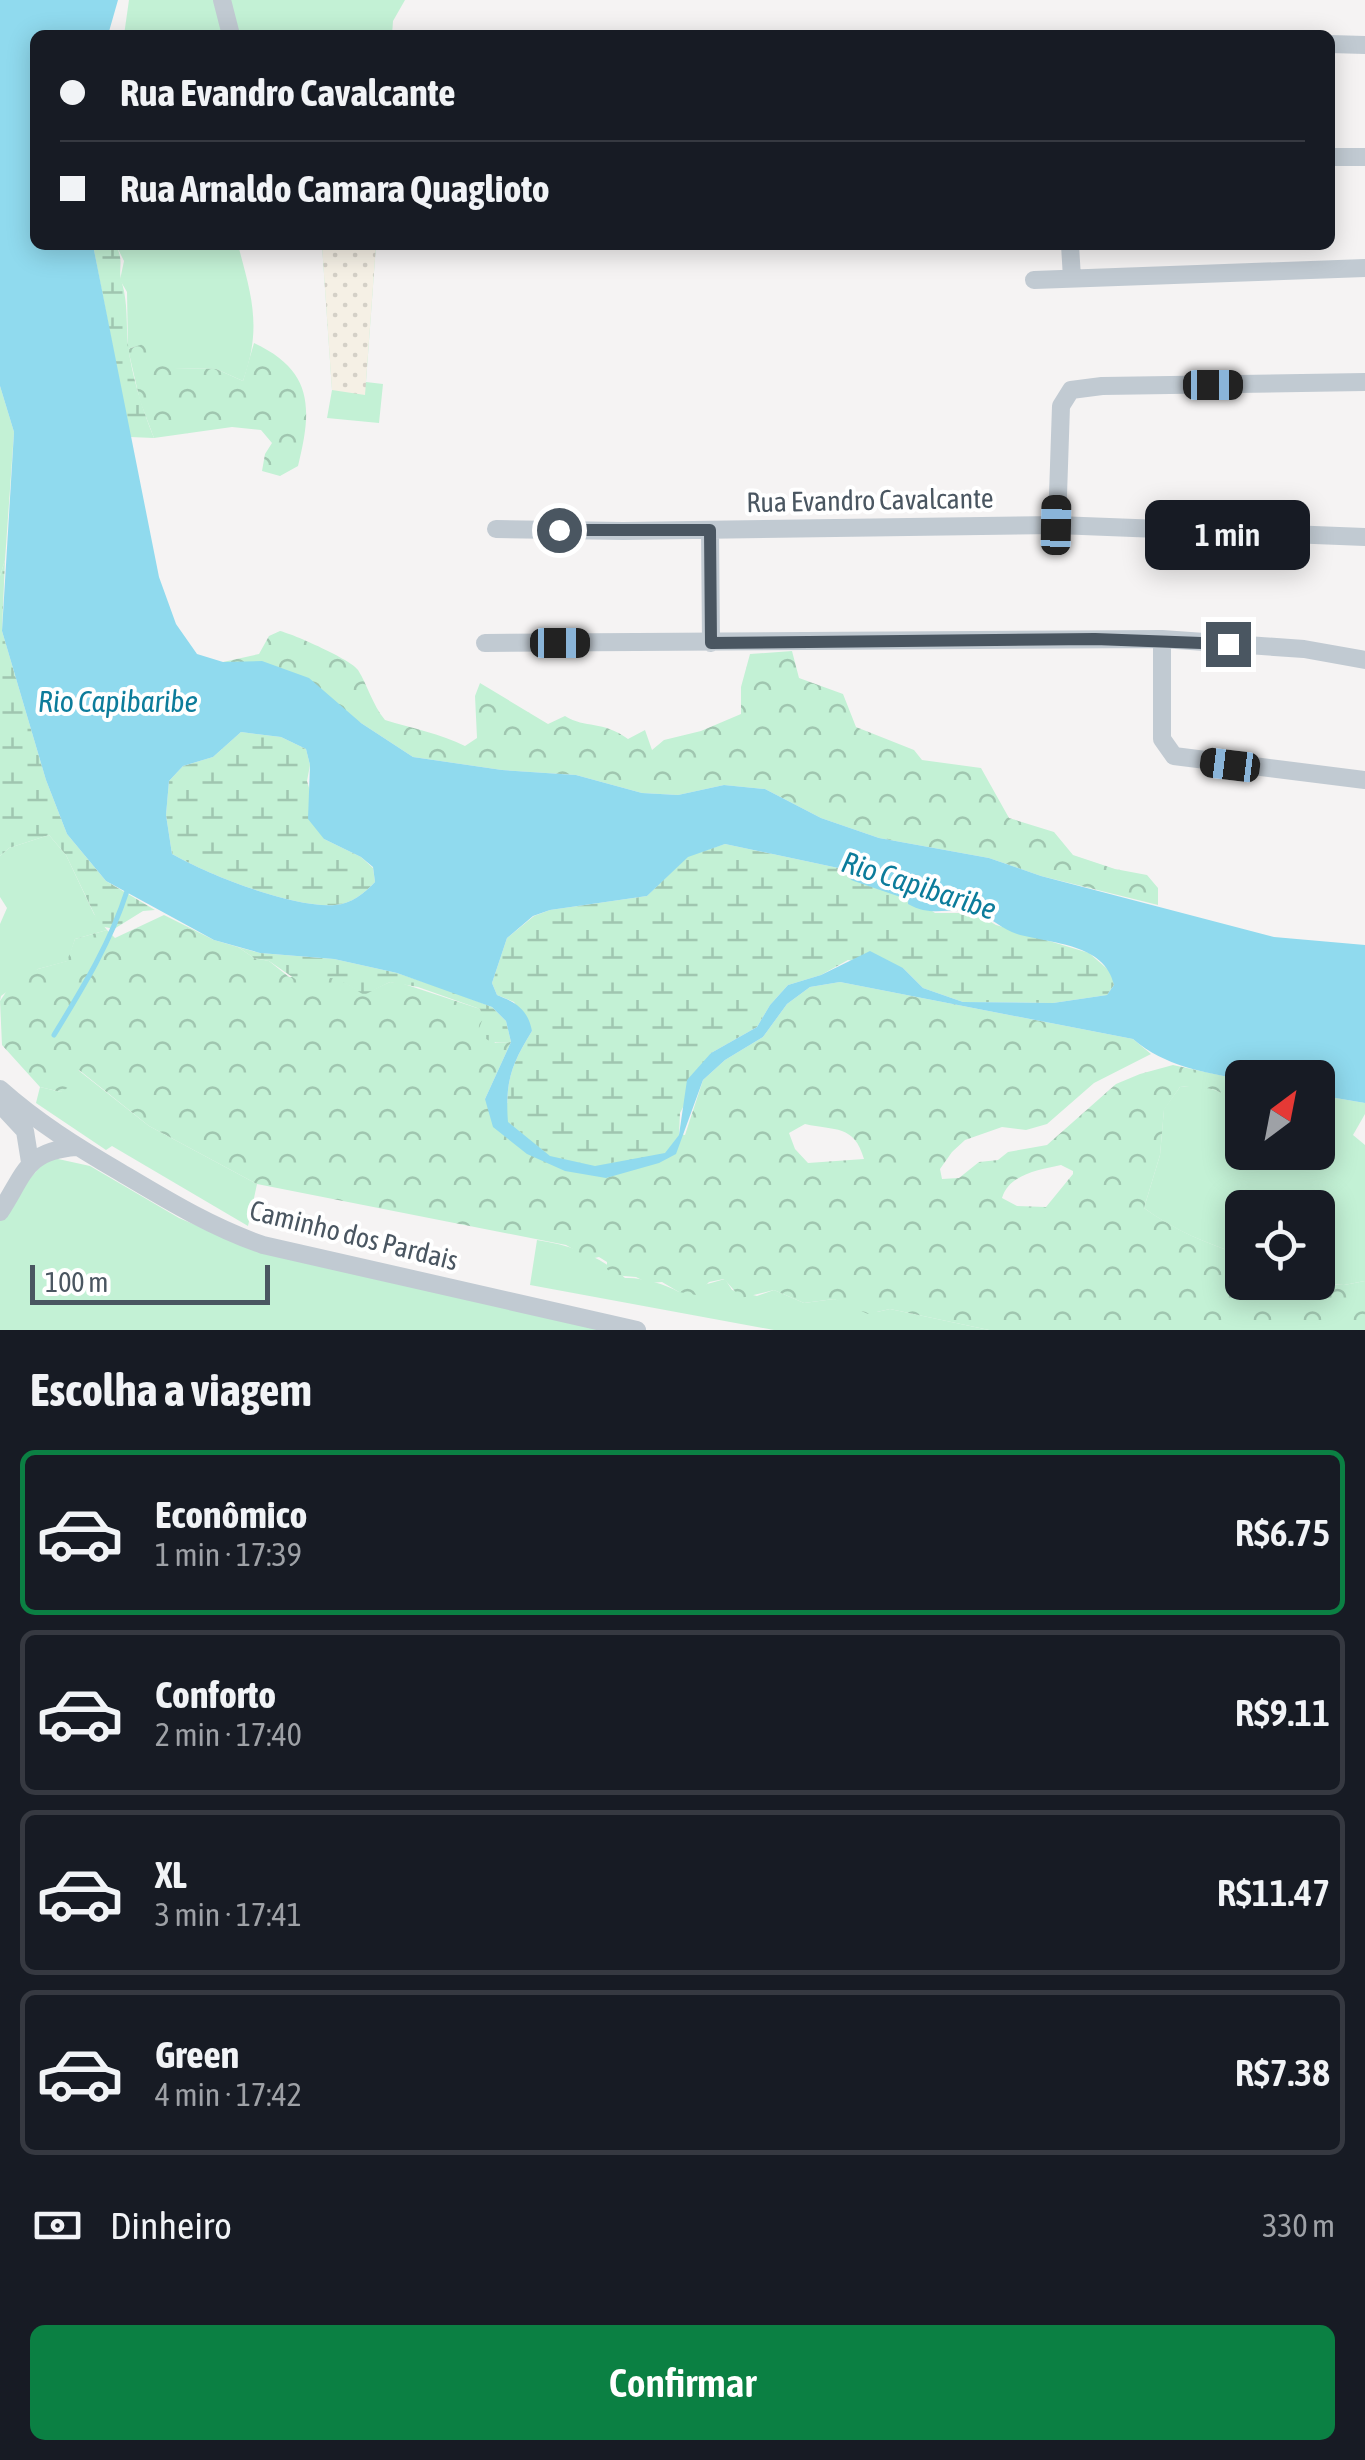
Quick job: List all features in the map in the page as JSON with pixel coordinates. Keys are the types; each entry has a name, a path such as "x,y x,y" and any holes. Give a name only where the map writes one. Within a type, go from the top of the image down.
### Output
{"street":[{"path":"222,0 231,30"},
{"path":"1335,44 1365,45"},
{"path":"1335,158 1365,157"},
{"path":"1070,250 1072,278"},
{"path":"1034,280 1365,268"},
{"path":"1056,525 1059,422 1061,406 1071,390 1102,386 1365,382"},
{"name":"Rua Evandro Cavalcante","path":"496,529 1056,525 1365,537"},
{"path":"710,530 711,643"},
{"path":"1162,640 1162,739 1174,756 1365,780"},
{"path":"485,642 1162,640 1304,649 1365,660"},
{"name":"Caminho dos Pardais","path":"0,1089 76,1148 205,1222 263,1245 637,1330"},
{"path":"0,1104 25,1131 30,1162"},
{"path":"0,1212 30,1162 49,1151 76,1148"}],"green space":[{"path":"129,0 405,0 392,30 125,30"},
{"path":"94,250 118,250 121,261 130,357 154,438 130,437"},
{"path":"118,250 239,250 253,313 252,345 243,381 216,369 174,368 150,346 128,349 127,292 120,280 124,261"},
{"path":"322,250 376,250 366,382 383,384 379,423 327,418 332,390"},
{"path":"254,343 288,366 304,394 305,427 298,466 280,476 262,471 272,443 261,430 232,427 154,438 140,401 128,349 154,345 175,368 216,369 243,381"},
{"path":"0,386 14,432 5,560 0,576"},
{"path":"5,560 2,631 46,780 67,834 106,881 155,910 143,911 114,929 100,926 66,855 49,835 9,848 0,856 0,576"},
{"path":"280,631 322,648 358,670 385,720 465,746 477,738 475,696 480,683 548,724 565,716 610,729 628,739 645,730 652,750 664,740 701,731 741,714 741,687 750,654 792,651 799,678 843,694 856,727 914,750 922,760 981,768 1009,818 1054,832 1073,855 1147,875 1158,888 1158,905 1041,876 989,858 879,838 821,818 765,789 724,785 678,795 642,793 576,775 502,770 413,757 361,723 223,662 259,654 269,636"},
{"path":"241,732 281,737 306,749 310,765 307,781 324,839 361,857 373,868 375,882 362,894 335,905 297,901 228,880 172,854 166,815 169,781 183,766 213,757"},
{"path":"49,835 66,855 94,914 107,930 75,939 68,961 38,969 1,996 0,1001 0,924 7,908 0,897 0,856 9,848"},
{"path":"725,844 843,869 863,880 881,883 896,877 909,884 908,895 935,913 976,913 996,925 1089,953 1112,973 1114,985 1107,995 1053,1003 963,1002 923,988 903,968 848,960 821,975 788,985 757,1027 711,1053 680,1113 679,1135 665,1153 595,1166 550,1156 508,1122 511,1074 532,1031 514,1002 497,995 492,983 507,938 534,916 550,910 647,896 688,856"},
{"path":"164,915 214,940 238,947 254,958 269,961 289,977 336,977 364,994 390,982 401,983 480,1009 495,1043 511,1042 485,1099 685,1135 703,1080 725,1060 763,1037 787,1004 810,987 840,982 1133,1039 1151,1054 1094,1083 1047,1124 1026,1130 1002,1127 965,1140 940,1169 942,1179 959,1178 979,1162 998,1160 1008,1152 1047,1145 1116,1084 1140,1074 1173,1065 1225,1076 1225,1095 1198,1087 1180,1087 1164,1110 1160,1155 1144,1208 1192,1236 1225,1249 1225,1300 1335,1300 1335,1285 1365,1281 1365,1330 989,1330 890,1309 868,1314 834,1299 804,1303 774,1290 741,1298 724,1279 709,1282 696,1295 679,1292 662,1282 612,1275 607,1262 599,1257 590,1259 566,1245 257,1184 149,1126 79,1070 72,1085 61,1092 40,1087 2,1045 0,1001 14,980 67,961 75,939 107,930 115,938","holes":["805,1124 849,1134 864,1159 808,1163 795,1149 789,1133","1061,1165 1073,1171 1046,1207 1017,1206 1002,1198 1011,1183 1035,1171"]},
{"path":"238,947 260,953 334,959 397,973 453,992 492,1007 506,1021 511,1042 492,1042 478,1031 483,1018 480,1009 418,987 390,982 364,995 334,978 301,983 269,961 254,958"},
{"path":"78,1070 149,1126 257,1184 248,1226 112,1146 106,1150 36,1103 40,1087 61,1092"},
{"path":"1199,1085 1225,1094 1225,1170 1335,1170 1335,1098 1365,1103 1365,1114 1353,1135 1365,1145 1365,1281 1335,1284 1335,1190 1225,1190 1225,1249 1191,1236 1144,1208 1160,1155 1164,1109 1180,1087"},
{"path":"49,1157 90,1166 179,1218 238,1243 637,1330 0,1330 0,1212"},
{"path":"537,1240 584,1253 625,1278 653,1282 679,1292 725,1279 732,1290 757,1296 774,1290 804,1303 834,1299 877,1312 890,1309 989,1330 774,1330 530,1285"}],"sand":[{"path":"322,250 376,250 365,395 332,390"}],"water":[{"name":"Rio Capibaribe","path":"0,0 118,0 109,30 30,30 30,250 94,250 159,577 176,624 197,654 223,662 262,661 309,678 361,723 413,757 502,770 576,775 642,793 678,795 724,785 765,789 821,818 879,838 989,858 1041,876 1274,937 1365,945 1365,1103 1335,1098 1335,1060 1225,1060 1225,1076 1171,1062 1133,1039 840,982 810,987 787,1004 763,1037 725,1060 703,1080 676,1154 606,1178 565,1171 527,1154 493,1127 485,1099 511,1042 506,1021 492,1007 397,973 334,959 260,953 214,940 106,881 67,834 46,780 2,631 14,432 0,386","holes":["241,732 281,737 306,749 310,765 308,819 324,839 373,867 375,882 362,894 335,905 297,901 228,880 172,854 166,815 169,781 183,766 213,757","725,844 843,869 863,880 881,883 897,877 909,884 908,904 918,908 976,913 1017,934 1088,953 1109,971 1114,985 1107,995 1053,1003 963,1002 923,988 903,968 870,951 821,975 788,985 757,1027 711,1053 687,1080 679,1135 665,1153 595,1166 550,1156 508,1122 511,1074 532,1031 524,1012 497,995 492,983 507,938 533,916 647,896 688,857"]}],"waterway":[{"name":"Rio Capibaribe","path":"859,868 941,896"},
{"path":"54,1035 104,948 127,891"}],"route":[{"path":"559,530 710,530 711,643 1095,639 1228,644"}]}
